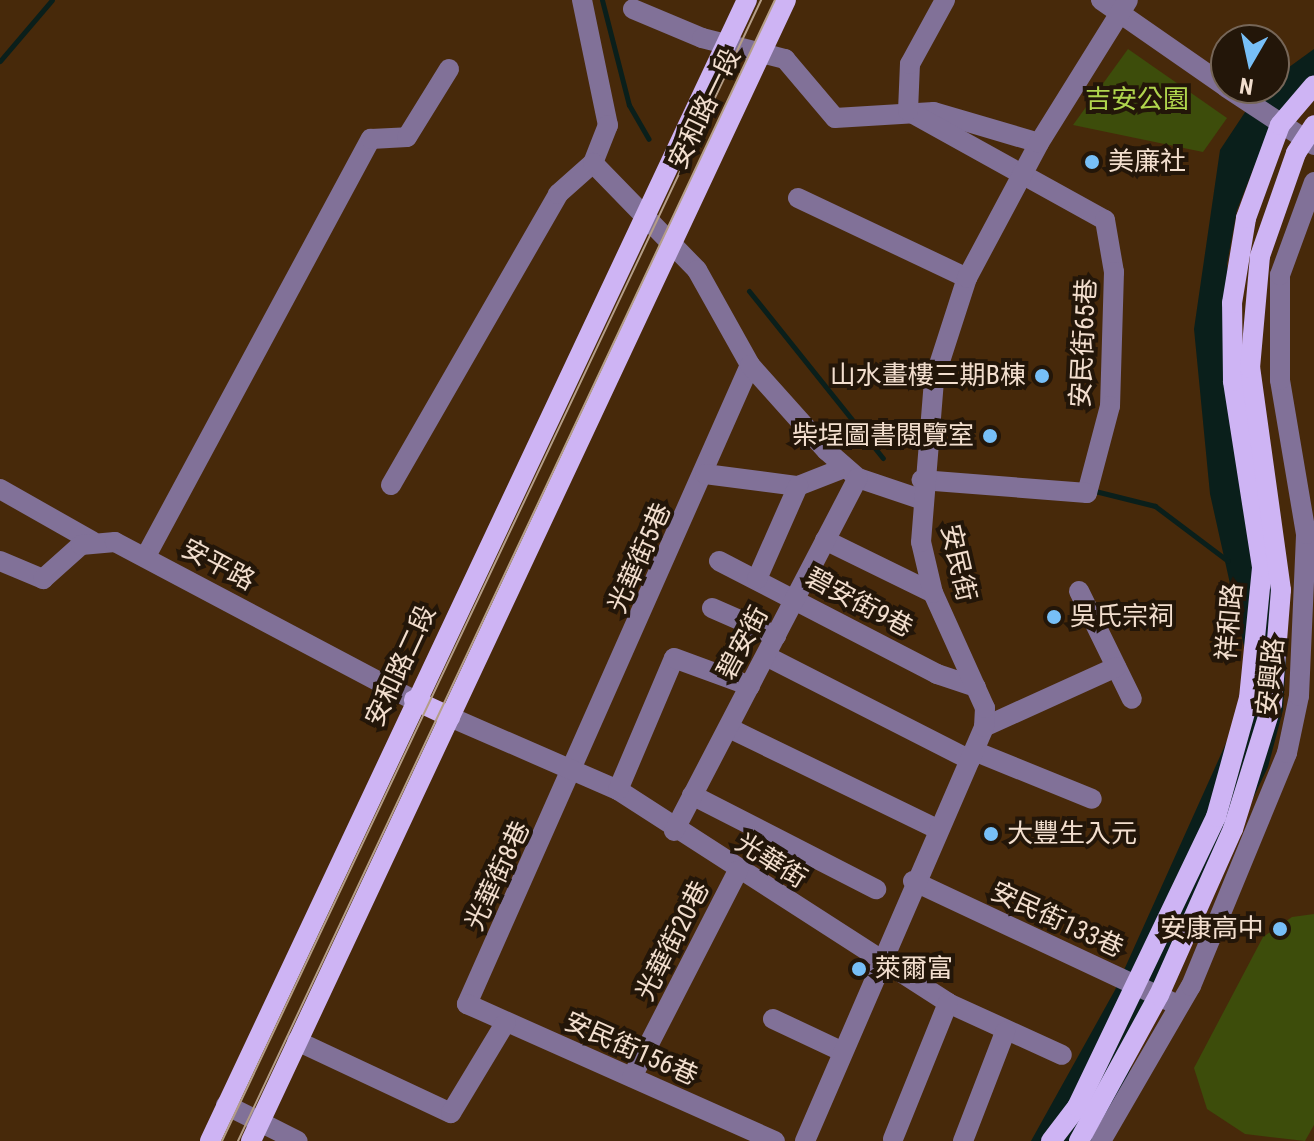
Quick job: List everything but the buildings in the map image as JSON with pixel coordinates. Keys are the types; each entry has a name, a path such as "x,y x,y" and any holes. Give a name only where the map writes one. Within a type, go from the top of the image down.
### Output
{"main road":[{"name":"安和路一段","path":"644,215 747,0"},
{"name":"安和路一段","path":"671,240 786,0"},
{"name":"祥和路","path":"1051,1141 1077,1107 1216,817 1249,698 1262,567 1233,381 1232,303 1246,218 1275,122 1314,85"},
{"name":"祥和路","path":"1079,1141 1159,995 1233,829 1272,704 1281,590 1250,368 1260,256 1311,136"},
{"name":"安和路二段","path":"210,1141 414,700 644,215"},
{"path":"251,1141 671,240"},
{"path":"414,700 450,717"}],"street":[{"path":"391,485 558,194 593,163 608,125 582,0"},
{"path":"908,111 910,64 945,0"},
{"path":"1101,0 1125,5 1210,74"},
{"name":"安民街","path":"984,727 976,687 933,593 921,490 934,380 967,278 1039,143 1125,5"},
{"path":"633,9 795,66 835,118 908,111 975,120 1039,143"},
{"path":"146,556 371,139 407,137 449,69"},
{"path":"1250,104 1275,122 1311,136"},
{"path":"908,111 1020,176"},
{"path":"593,163 697,270 750,365 851,473"},
{"name":"安民街65巷","path":"921,490 1087,493 1110,406 1112,236 1105,220 1020,176"},
{"name":"安興路","path":"1101,1141 1180,1005 1250,859 1299,696 1306,534 1280,380 1280,275 1314,182"},
{"path":"798,198 967,278"},
{"name":"光華街5巷","path":"575,771 750,365"},
{"path":"705,474 798,486 851,473 921,490"},
{"name":"碧安街","path":"674,831 825,540 851,473"},
{"path":"757,579 798,486"},
{"name":"安平路","path":"0,489 92,541 146,556 414,700"},
{"path":"825,540 933,593"},
{"path":"0,561 43,579 92,541"},
{"name":"碧安街9巷","path":"719,561 796,598 937,674 976,687"},
{"path":"1079,591 1132,699"},
{"path":"712,608 776,636"},
{"path":"766,656 972,755 1092,799"},
{"path":"618,790 674,658 750,686"},
{"path":"805,1141 883,962 935,828 984,727 1116,667"},
{"name":"光華街","path":"450,717 618,790 674,831 948,1003 1005,1032 1062,1055"},
{"path":"729,728 935,828"},
{"name":"光華街8巷","path":"467,1004 575,771"},
{"path":"692,795 876,889"},
{"name":"光華街20巷","path":"632,1077 738,871"},
{"name":"安民街133巷","path":"913,881 1180,1005"},
{"path":"893,1139 948,1003"},
{"name":"安民街156巷","path":"467,1004 775,1141"},
{"path":"773,1019 843,1052"},
{"path":"297,1041 451,1113 506,1022"},
{"path":"963,1141 1005,1032"},
{"path":"226,1105 298,1141"}],"green space":[{"name":"吉安公園","path":"1128,49 1227,118 1203,152 1073,125"},
{"name":"安康高中","path":"1314,914 1314,1125 1305,1141 1245,1134 1207,1109 1194,1068 1263,937 1292,917"}],"water":[{"path":"1314,49 1314,94 1262,147 1237,210 1227,264 1260,531 1287,643 1283,710 1268,767 1159,995 1122,1091 1092,1141 1031,1141 1115,990 1231,732 1249,669 1210,494 1194,329 1220,150 1250,104 1290,104 1290,66"}],"waterway":[{"path":"0,61 52,0"},
{"path":"602,0 629,105 649,139"},
{"path":"749,291 883,458"},
{"path":"1095,491 1155,506 1228,561"}],"tram line":[{"path":"222,1141 761,0"},
{"path":"238,1141 775,0"}],"place":[{"name":"美廉社","path":"1092,162"},
{"name":"山水畫樓三期B棟","path":"1042,376"},
{"name":"柴埕圖書閱覽室","path":"990,436"},
{"name":"吳氏宗祠","path":"1054,617"},
{"name":"大豐生入元","path":"991,834"},
{"name":"安康高中","path":"1280,929"},
{"name":"萊爾富","path":"859,969"}]}
